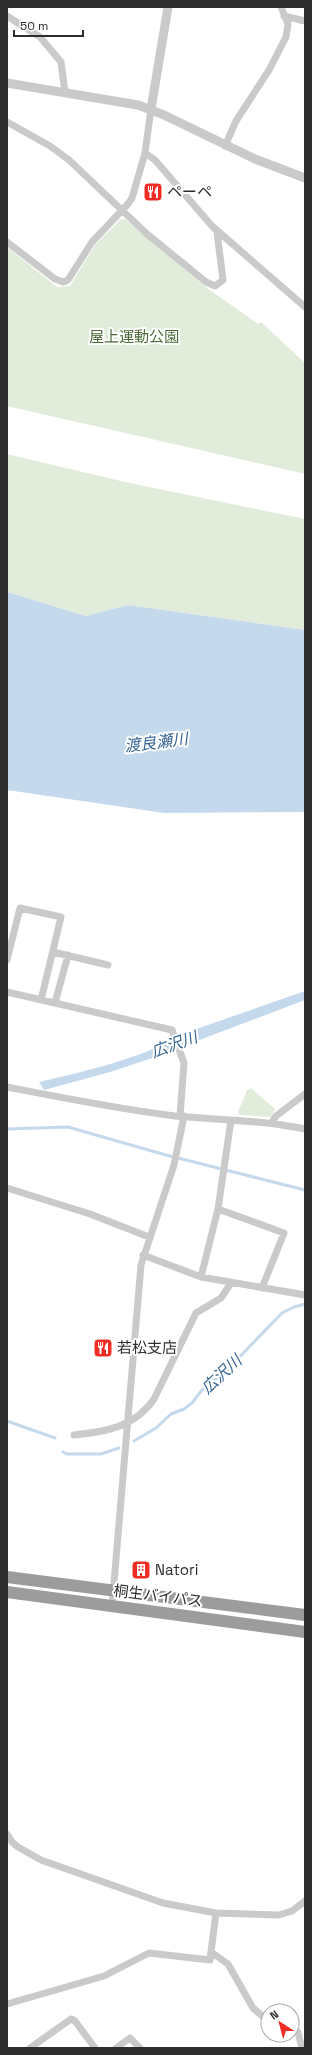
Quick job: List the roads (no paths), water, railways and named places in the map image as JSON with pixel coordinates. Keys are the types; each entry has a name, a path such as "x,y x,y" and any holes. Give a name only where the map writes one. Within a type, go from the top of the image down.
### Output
{"highway":[{"name":"桐生バイパス","path":"7,1577 305,1615"},
{"name":"桐生バイパス","path":"7,1592 305,1632"}],"street":[{"path":"7,242 55,279 63,282 71,276 79,260 92,242 122,211 132,198 145,153 168,7"},
{"path":"225,146 236,121 269,70 286,37 288,27 281,7"},
{"path":"7,16 40,37 61,62 65,93"},
{"path":"284,16 305,21"},
{"path":"7,84 138,105 152,109 225,146 305,178"},
{"path":"7,122 50,146 69,160 122,211 172,255 206,282 215,286 224,280 217,232"},
{"path":"145,153 155,160 217,232 305,307"},
{"path":"7,960 19,909 21,907 61,917 41,1000"},
{"path":"53,952 108,965"},
{"path":"55,1003 68,955"},
{"path":"7,992 170,1029 174,1033 184,1063 182,1116 174,1165 143,1254 112,1606"},
{"path":"7,1087 56,1098 182,1116 272,1122 305,1129"},
{"path":"272,1122 276,1116 305,1094"},
{"path":"201,1277 218,1209 230,1120"},
{"path":"7,1188 90,1214 148,1237"},
{"path":"218,1209 284,1233 262,1288"},
{"path":"143,1254 201,1277 305,1296"},
{"path":"74,1435 102,1432 127,1422 141,1414 154,1399 196,1313 222,1298 232,1283"},
{"path":"7,1834 12,1842 28,1854 61,1868 149,1899 216,1913 279,1916 292,1911 305,1901"},
{"path":"7,2004 104,1976 149,1953 210,1960 216,1913"},
{"path":"211,1952 228,1964 253,2008 260,2014"},
{"path":"30,2048 71,2019 75,2021 95,2048"},
{"path":"116,2048 130,2038 140,2048"}],"water":[{"name":"渡良瀬川","path":"7,592 86,616 128,605 305,630 305,812 164,813 7,790"},
{"path":"305,991 305,1000 155,1057 110,1072 44,1090 39,1082 94,1069 131,1057 166,1043 182,1034"}],"waterway":[{"path":"7,1129 68,1127 166,1155 305,1190"},
{"name":"広沢川","path":"134,1441 156,1428 171,1414 184,1409 192,1403 202,1390 227,1370 282,1313 294,1307 305,1304"},
{"name":"広沢川","path":"7,1421 55,1438"},
{"name":"広沢川","path":"63,1452 67,1454 101,1454 119,1448"}],"place":[{"name":"ペーペ","path":"153,192"},
{"name":"若松支店","path":"103,1348"},
{"name":"Natori","path":"141,1570"}],"park label":[{"name":"屋上運動公園","path":"134,337"}]}
